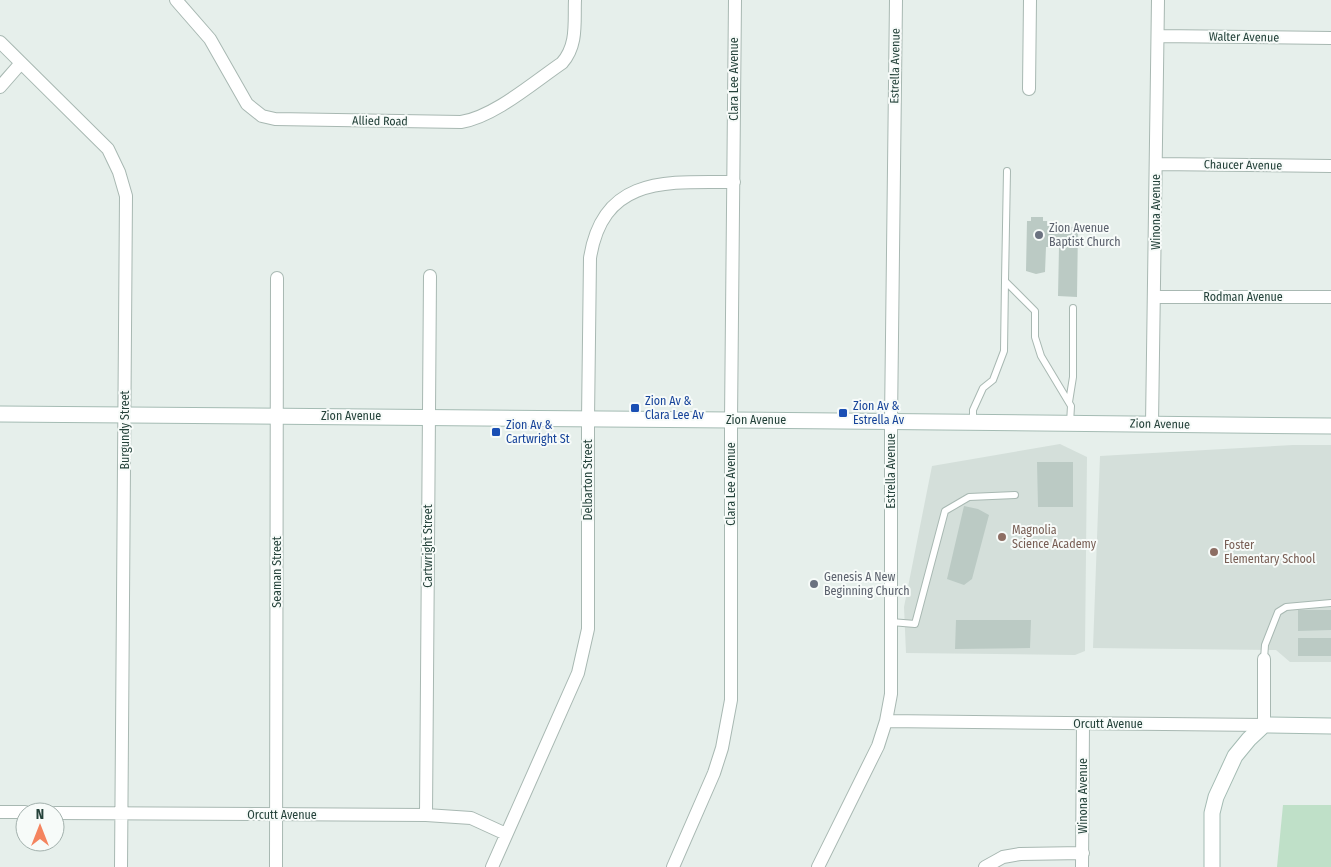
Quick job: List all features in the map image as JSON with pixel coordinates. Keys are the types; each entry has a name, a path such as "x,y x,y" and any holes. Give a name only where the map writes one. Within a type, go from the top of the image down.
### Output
{"main road":[{"name":"Zion Avenue","path":"0,414 1331,426"},
{"name":"Orcutt Avenue","path":"1264,725 1331,726"},
{"path":"1212,867 1212,813 1216,797 1235,756 1264,725"}],"street":[{"name":"Allied Road","path":"176,0 210,39 247,104 262,116 275,119 461,122 478,118 491,112 562,63 573,43 575,0"},
{"name":"Clara Lee Avenue","path":"673,867 714,774 722,748 732,700 735,0"},
{"name":"Estrella Avenue","path":"818,867 878,746 886,721 891,694 891,421 896,0"},
{"path":"1028,89 1030,0"},
{"name":"Winona Avenue","path":"1152,424 1158,0"},
{"name":"Walter Avenue","path":"1158,36 1331,38"},
{"name":"Burgundy Street","path":"0,42 108,149 119,172 126,196 121,867"},
{"path":"0,87 22,63"},
{"name":"Chaucer Avenue","path":"1156,164 1331,166"},
{"name":"Delbarton Street","path":"492,867 578,673 588,629 590,258 595,236 605,217 620,200 639,189 670,182 734,182"},
{"name":"Cartwright Street","path":"426,815 430,276"},
{"name":"Seaman Street","path":"276,867 277,278"},
{"name":"Rodman Avenue","path":"1155,297 1331,297"},
{"path":"1264,660 1264,725"},
{"name":"Orcutt Avenue","path":"886,721 1264,725"},
{"name":"Winona Avenue","path":"1082,867 1083,724"},
{"path":"0,812 15,812"},
{"name":"Orcutt Avenue","path":"65,813 426,815 471,818 506,834"},
{"path":"985,867 1003,857 1020,854 1083,853"}],"lane":[{"path":"973,422 973,410 983,388 993,380 1004,351 1007,171"},
{"path":"1005,281 1035,311 1035,337 1041,356 1071,406 1070,423"},
{"path":"1069,402 1073,376 1073,308"},
{"path":"891,622 915,624 945,511 969,497 1015,495"},
{"path":"1264,660 1265,645 1278,612 1286,607 1331,603"}],"shaded area":[{"name":"Magnolia Science Academy","path":"1060,444 1087,457 1085,651 1075,655 906,653 904,607 932,466"},
{"name":"Foster Elementary School","path":"1293,445 1331,445 1331,662 1290,662 1276,650 1093,648 1100,456"}],"green space":[{"path":"1283,805 1331,805 1331,867 1277,867"}],"building":[{"path":"1031,217 1043,217 1043,221 1047,221 1047,226 1078,227 1077,297 1058,296 1059,247 1046,247 1045,272 1036,274 1026,271 1027,221 1031,221"},
{"path":"1037,462 1073,462 1073,507 1038,507"},
{"path":"964,506 978,509 989,515 972,579 964,585 947,579"},
{"path":"1298,610 1331,610 1331,630 1298,631"},
{"path":"956,620 1031,620 1030,648 955,649"},
{"path":"1298,638 1331,638 1331,656 1298,656"}],"place":[{"name":"Zion Avenue Baptist Church","path":"1039,235"},
{"name":"Zion Av & Clara Lee Av","path":"635,408"},
{"name":"Zion Av & Estrella Av","path":"843,413"},
{"name":"Zion Av & Cartwright St","path":"496,432"},
{"name":"Magnolia Science Academy","path":"1002,537"},
{"name":"Foster Elementary School","path":"1214,552"},
{"name":"Genesis A New Beginning Church","path":"814,584"}]}
